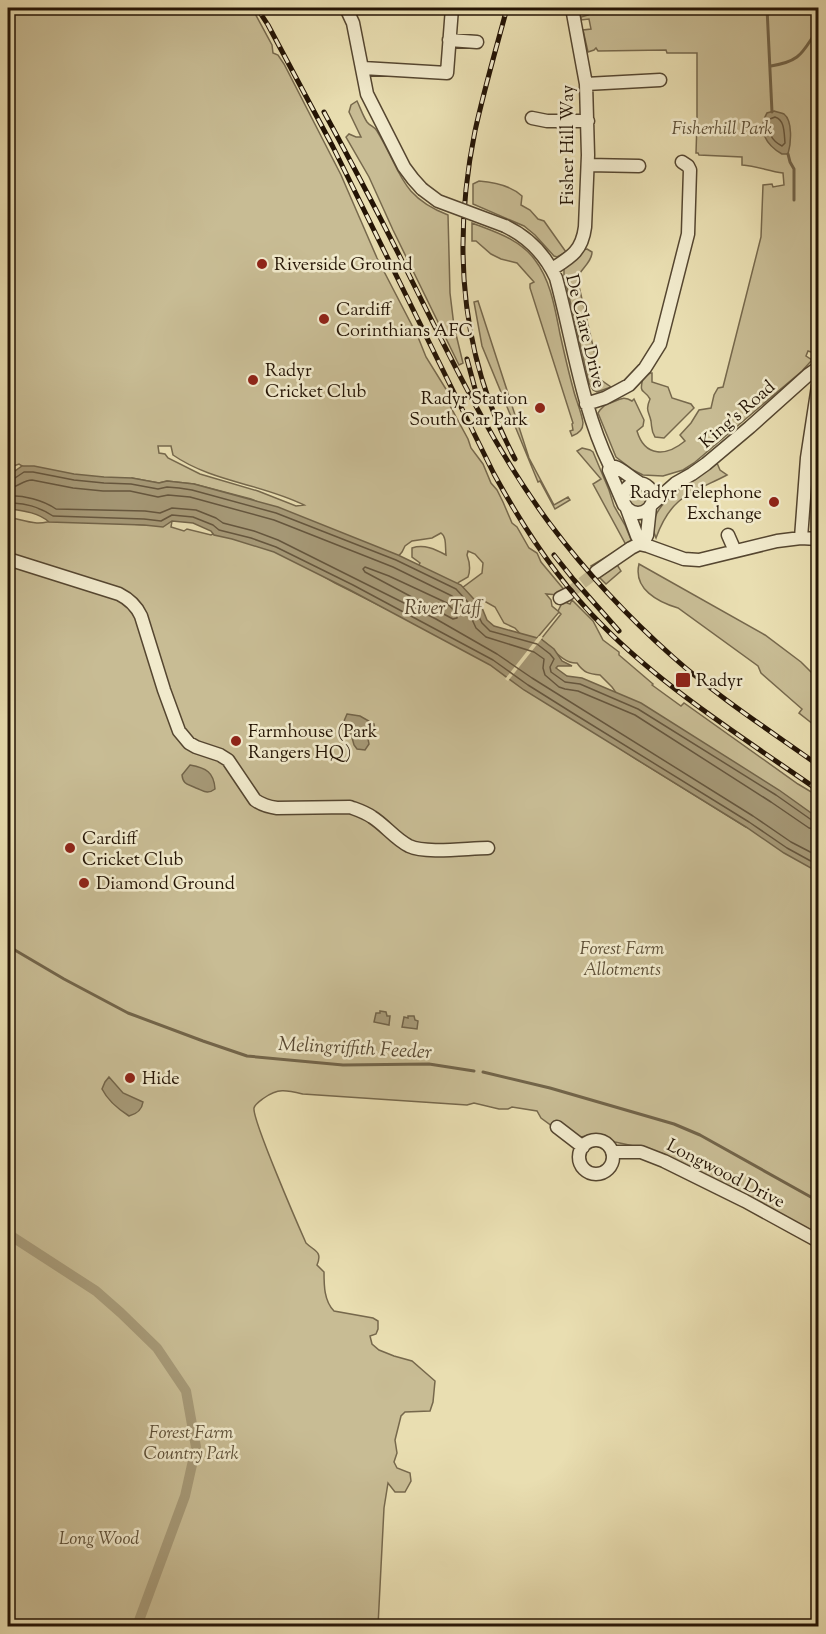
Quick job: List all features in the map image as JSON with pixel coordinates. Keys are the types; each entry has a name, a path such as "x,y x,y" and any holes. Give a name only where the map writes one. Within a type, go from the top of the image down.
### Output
{"street":[{"name":"De Clare Drive","path":"346,8 353,23 368,94 412,179 438,201 521,234 545,257 552,269 596,435 610,465 609,470 643,543"},
{"path":"363,68 447,73 452,8"},
{"name":"Fisher Hill Way","path":"552,269 573,255 581,244 585,227 588,165 586,84 572,8"},
{"path":"449,40 477,42"},
{"path":"586,84 660,80"},
{"path":"532,118 547,121 588,121"},
{"path":"586,404 605,398 628,385 651,361 660,344 688,234 690,170 682,162"},
{"path":"588,165 639,166"},
{"name":"King's Road","path":"650,506 676,483 706,464 808,375 818,370"},
{"path":"801,538 807,458 819,386"},
{"path":"596,572 643,543 647,535 653,498 650,489 610,465"},
{"path":"650,506 640,513 632,511 623,500 625,490 632,484 676,483"},
{"path":"728,535 735,551"},
{"path":"643,543 672,556 699,560 765,543 801,538 819,539"},
{"path":"8,559 119,594 135,605 141,616 179,731 189,744 228,760 255,800 268,807 277,808 350,807 373,817 400,841 423,850 488,848"},
{"path":"556,1127 583,1147 579,1153 580,1163 588,1172 599,1174 609,1169 613,1158 612,1152"},
{"name":"Longwood Drive","path":"583,1147 592,1140 600,1140 610,1146 612,1152 641,1152 664,1161 819,1241"}],"green space":[{"path":"8,8 252,8 272,45 273,53 278,55 284,64 341,175 377,258 426,357 449,394 448,402 471,448 483,464 512,523 517,527 529,548 537,553 541,562 566,592 559,595 546,594 552,606 558,611 564,599 570,604 572,600 593,621 603,640 619,652 619,655 652,685 681,706 684,703 818,796 818,824 619,697 600,675 587,672 577,663 567,661 558,654 541,639 561,614 559,612 537,638 532,640 524,638 515,628 504,623 495,607 480,600 469,601 462,588 482,573 483,563 475,554 468,551 470,569 468,577 450,591 417,568 420,563 412,557 412,548 425,547 446,555 445,540 441,533 432,538 412,541 405,546 395,560 251,499 194,484 167,481 159,483 132,478 125,482 27,469 19,464 8,468","holes":["158,446 171,446 173,455 188,464 304,505 296,506 258,491 200,474 168,458 165,454 159,453"]},
{"name":"Fisherhill Park","path":"586,8 818,8 818,332 814,353 808,351 806,356 812,360 694,463 683,470 663,476 643,475 616,457 598,413 606,404 625,398 632,401 634,399 644,420 643,426 637,431 641,440 651,450 664,452 685,441 680,435 699,410 711,408 718,388 723,387 761,237 763,185 772,184 773,187 784,185 783,173 742,165 742,157 696,153 697,53 667,53 666,50 598,51 596,48 588,52 583,30 591,29 589,19 581,20 581,17 588,15"},
{"path":"357,101 366,120 377,131 410,190 432,208 448,215 450,293 454,326 463,363 459,365 369,177 346,137 349,134 361,137 349,112 351,105"},
{"path":"479,181 502,185 522,196 521,205 544,221 566,252 557,257 554,256 524,226 473,204 473,184"},
{"path":"472,223 515,241 535,260 545,277 552,296 569,374 583,423 580,432 572,436 570,431 573,430 573,423 530,288 530,284 534,282 517,263 501,259 476,241 472,241"},
{"path":"587,249 592,252 592,256 577,278 601,380 611,387 597,392 589,383 564,275 564,269 580,252"},
{"path":"478,301 529,458 554,505 568,497 570,500 555,509 540,481 538,482 482,346 474,302"},
{"path":"652,373 652,382 668,387 672,398 691,404 694,408 664,438 655,437 653,433 648,409 650,399 641,387 643,377"},
{"path":"582,448 593,452 614,506 632,542 594,570 591,566 626,545 593,484 601,479 577,451"},
{"path":"717,463 720,470 727,475 692,492 675,505 668,513 656,538 653,526 656,515 663,504 673,494"},
{"path":"634,489 642,489 647,494 645,505 634,507 629,502 629,494"},
{"name":"Forest Farm Country Park","path":"8,517 38,523 57,519 145,525 172,521 171,527 184,531 187,529 211,535 219,531 260,547 270,548 488,660 636,759 746,827 818,856 818,1235 664,1154 607,1138 590,1135 581,1137 552,1126 541,1118 537,1111 512,1107 499,1109 474,1103 467,1105 282,1091 259,1101 254,1108 260,1131 301,1232 306,1243 318,1254 317,1265 324,1272 328,1303 334,1311 373,1318 378,1321 376,1334 370,1336 372,1344 379,1350 412,1361 435,1381 430,1411 405,1412 401,1416 395,1440 397,1453 394,1462 397,1468 410,1473 411,1481 405,1492 395,1492 388,1483 384,1508 378,1626 8,1626"},
{"path":"616,563 621,571 606,584 598,576"},
{"path":"639,564 765,635 801,662 818,683 818,728 799,713 802,709 761,673 758,666 678,608 649,593 640,581"}],"water":[{"path":"774,111 784,114 789,122 788,154 782,154 776,150 768,142 763,131 767,113"},
{"name":"River Taff","path":"22,466 159,483 167,481 194,484 278,507 398,555 461,585 482,608 487,620 494,626 541,639 554,649 562,661 572,666 556,668 567,676 582,678 641,703 779,790 818,818 818,872 524,690 490,665 274,552 214,535 211,531 193,523 172,521 163,527 49,522 41,516 27,512 11,509 8,512 8,476"},
{"path":"347,714 360,716 374,724 375,733 368,739 369,744 365,750 357,749 351,734 345,728 344,721"},
{"path":"190,765 208,772 213,778 215,789 206,792 188,785 182,775"},
{"path":"380,1011 390,1016 389,1025 374,1022 376,1013"},
{"path":"408,1016 414,1016 418,1021 417,1029 402,1027 404,1017 408,1018"},
{"path":"109,1077 123,1093 143,1102 137,1113 129,1116 107,1097 102,1089"}],"pier":[{"path":"539,636 543,637 508,681 505,679"}],"waterway":[{"path":"767,8 772,112"},
{"path":"771,66 795,58 818,29"},
{"path":"788,154 794,169 794,200"},
{"name":"Melingriffith Feeder","path":"8,946 128,1013 247,1056 343,1065 429,1064 474,1071"},
{"name":"Melingriffith Feeder","path":"483,1072 550,1088 674,1124 700,1135 818,1201"},
{"path":"8,1234 96,1291 121,1313 157,1348 186,1391 196,1447 185,1496 137,1626"}],"tunnel":[{"path":"568,594 596,572"}],"railway":[{"path":"257,8 333,147 494,474 517,515 543,554 586,608 652,671 706,712 818,790"},
{"path":"507,8 475,131 464,216 463,258 472,340 482,380 515,459"},
{"path":"324,112 477,408 511,467 550,524 608,594 673,657 726,700 818,765"},
{"path":"467,359 478,400"},
{"path":"554,555 619,631"}],"place":[{"name":"Riverside Ground","path":"262,264"},
{"name":"Cardiff Corinthians AFC","path":"324,319"},
{"name":"Radyr Cricket Club","path":"253,380"},
{"name":"Radyr Station South Car Park","path":"540,408"},
{"name":"Radyr Telephone Exchange","path":"774,502"},
{"name":"Radyr","path":"683,680"},
{"name":"Farmhouse (Park Rangers HQ)","path":"236,741"},
{"name":"Cardiff Cricket Club","path":"70,848"},
{"name":"Diamond Ground","path":"84,883"},
{"name":"Hide","path":"130,1078"}],"park label":[{"name":"Forest Farm Allotments","path":"622,958"},
{"name":"Long Wood","path":"99,1538"}]}
